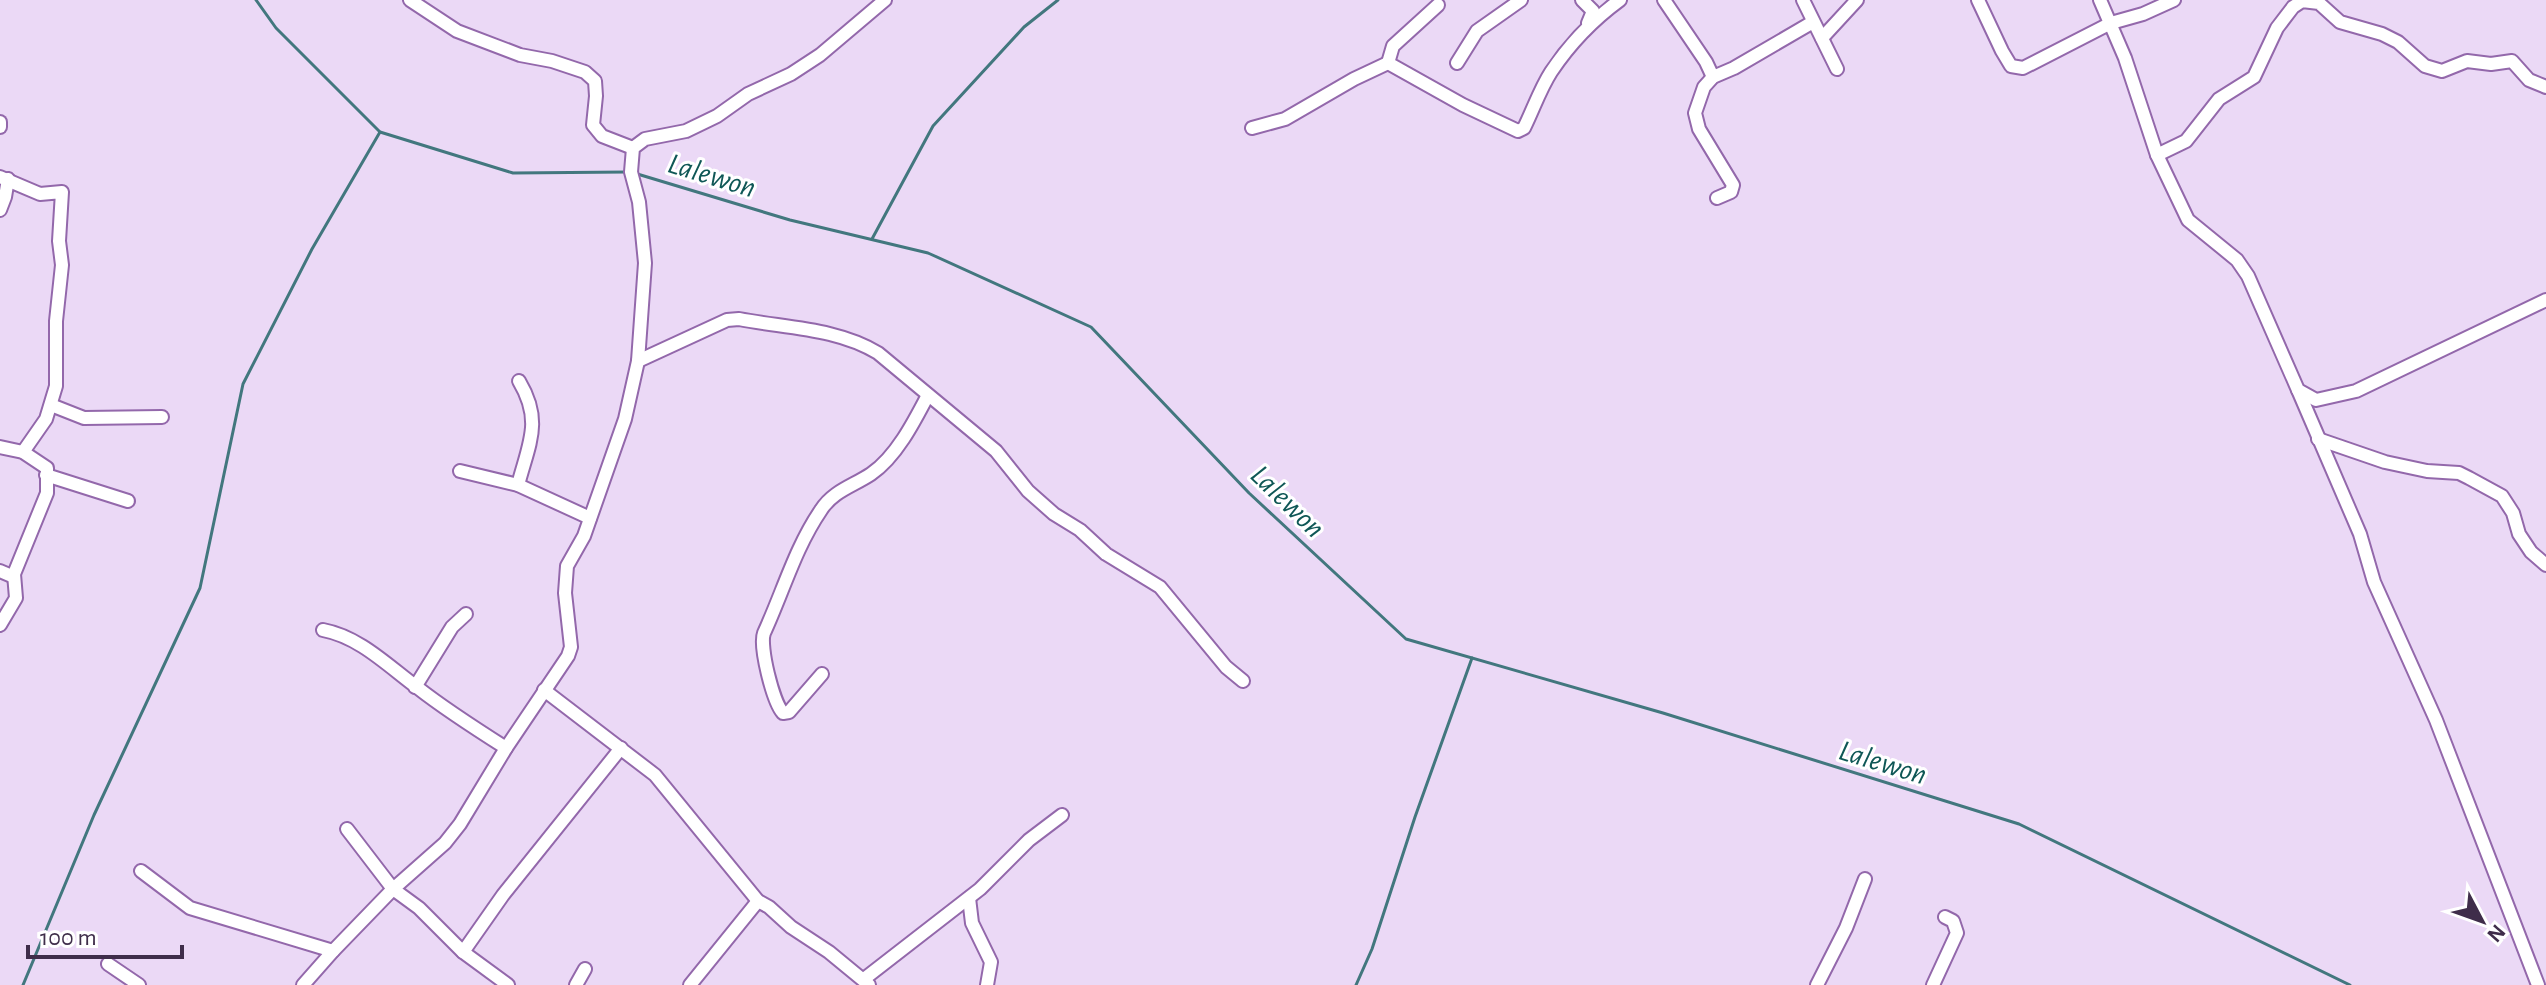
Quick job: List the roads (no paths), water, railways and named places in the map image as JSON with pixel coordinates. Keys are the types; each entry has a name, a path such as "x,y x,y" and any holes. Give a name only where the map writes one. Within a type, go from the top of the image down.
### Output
{"street":[{"path":"410,0 457,31 520,55 585,72 595,81 593,125 602,136 633,148"},
{"path":"303,985 393,889 436,852 460,824 506,748 562,666 571,647 565,593 567,566 584,536 625,419 638,361 645,263 639,202 631,172 633,148 645,139 686,131 717,116 748,94 791,74 820,55 885,0"},
{"path":"1457,63 1477,31 1521,0"},
{"path":"1582,0 1593,11 1583,33"},
{"path":"1388,63 1463,105 1518,131 1524,128 1550,74 1583,33 1620,0"},
{"path":"1664,0 1713,77"},
{"path":"1803,0 1837,69"},
{"path":"1822,38 1857,0"},
{"path":"1978,0 2011,66 2023,68 2111,23 2143,14 2174,0"},
{"path":"2100,0 2157,155 2188,220 2237,260 2248,276 2360,534 2374,582 2436,720 2543,985"},
{"path":"2157,155 2186,141 2219,99 2254,77 2277,28 2293,7 2302,1 2319,3 2340,22 2398,42 2425,66 2442,71 2467,61 2491,64 2512,61 2529,80 2546,87"},
{"path":"1252,128 1285,119 1388,63 1393,46 1438,5"},
{"path":"1717,198 1731,192 1733,185 1699,129 1695,113 1704,87 1713,77 1813,22"},
{"path":"0,210 5,197 4,178 40,194 62,192 56,386 46,419 23,452"},
{"path":"2298,390 2316,400 2356,391 2546,300"},
{"path":"638,361 677,345 717,322 739,319 832,335 867,346 996,451 1028,491 1054,514 1080,530 1106,554 1160,587 1226,667 1243,681"},
{"path":"518,485 534,422 530,399 519,381"},
{"path":"822,674 789,712 783,713 778,708 769,682 762,643 764,633 791,565 821,509 834,495 879,468 911,425 928,395"},
{"path":"51,405 84,418 162,417"},
{"path":"2318,439 2385,462 2427,471 2459,473 2502,496 2513,513 2519,534 2531,552 2546,565"},
{"path":"0,447 23,452 47,468 47,493 14,574 16,598 0,625"},
{"path":"460,471 518,485 590,518"},
{"path":"46,475 128,501"},
{"path":"0,571 14,577 14,574"},
{"path":"415,687 452,627 466,614"},
{"path":"323,630 338,633 367,649 415,687 506,748"},
{"path":"544,690 655,775 758,901 867,982 969,898 1029,840 1062,815"},
{"path":"463,952 503,895 621,748"},
{"path":"347,829 393,889 419,908 463,952 508,985"},
{"path":"141,871 190,908 333,951"},
{"path":"1817,985 1846,928 1865,879"},
{"path":"969,898 972,923 991,962 987,985"},
{"path":"690,985 758,901"},
{"path":"1933,985 1957,933 1953,921 1945,917"},
{"path":"108,964 139,985"},
{"path":"576,985 585,969"}],"waterway":[{"name":"Lalewon","path":"256,0 276,28 380,132 513,173 627,172"},
{"path":"872,239 933,126 1024,27 1058,0"},
{"path":"23,985 94,815 200,588 243,384 312,249 380,132"},
{"name":"Lalewon","path":"634,173 790,220 928,253 1091,327 1249,493 1406,639 1663,713 2019,824 2350,985"},
{"path":"1356,985 1372,949 1472,658"}]}
